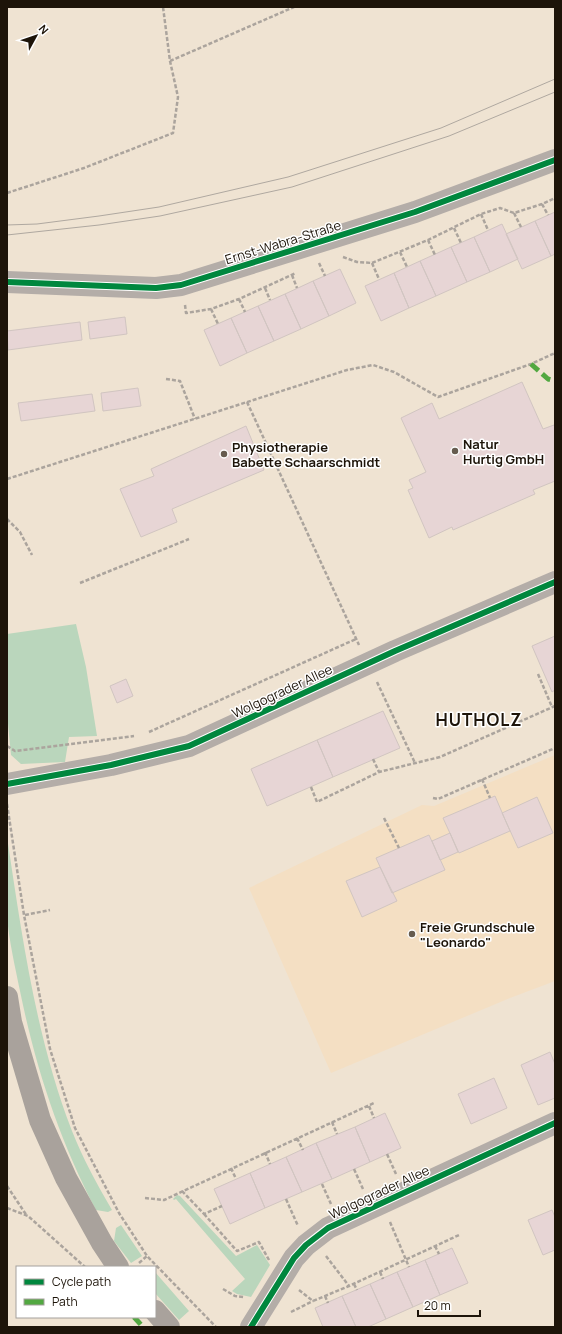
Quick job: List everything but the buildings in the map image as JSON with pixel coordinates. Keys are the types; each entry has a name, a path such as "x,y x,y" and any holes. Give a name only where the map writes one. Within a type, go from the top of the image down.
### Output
{"main road":[{"path":"7,997 11,1022 40,1120 66,1178 102,1243 117,1266"},
{"path":"156,1312 169,1327"}],"street":[{"name":"Ernst-Wabra-Straße","path":"7,282 156,288 181,285 415,212 555,160"},
{"name":"Wolgograder Allee","path":"7,784 111,765 189,746 368,664 555,582"},
{"name":"Wolgograder Allee","path":"251,1327 294,1258 306,1245 328,1228 555,1123"}],"path":[{"path":"7,193 84,168 173,133 178,97 170,61 163,7"},
{"path":"170,61 294,7"},
{"path":"337,254 357,262 372,263 428,240 481,214 500,208 514,213 555,198"},
{"path":"542,204 548,215"},
{"path":"514,213 521,227"},
{"path":"481,214 488,230"},
{"path":"454,228 461,243"},
{"path":"428,240 434,255"},
{"path":"400,252 407,267"},
{"path":"319,263 325,276"},
{"path":"372,263 380,280"},
{"path":"292,275 297,288"},
{"path":"264,288 270,300"},
{"path":"239,299 245,312"},
{"path":"211,309 218,324"},
{"path":"7,479 347,370 373,364 394,372 438,397 532,364 555,353"},
{"path":"166,379 180,381 195,419"},
{"path":"247,402 415,763"},
{"path":"7,520 20,532 32,555"},
{"path":"80,583 188,539"},
{"path":"144,734 356,639"},
{"path":"311,787 317,802 379,772 440,757 554,706 538,674"},
{"path":"7,746 15,751 137,735"},
{"path":"433,798 438,799 555,748"},
{"path":"373,759 379,772"},
{"path":"482,779 490,798"},
{"path":"7,802 24,915 50,1049 75,1128 119,1213 147,1256 216,1327"},
{"path":"384,818 399,848"},
{"path":"24,915 50,910"},
{"path":"145,1198 164,1200 265,1152 374,1103"},
{"path":"368,1106 374,1118"},
{"path":"332,1122 337,1134"},
{"path":"297,1138 303,1150"},
{"path":"265,1152 270,1164"},
{"path":"387,1154 393,1166"},
{"path":"231,1168 236,1179"},
{"path":"354,1169 365,1193"},
{"path":"322,1184 331,1205"},
{"path":"7,1186 28,1216 84,1266"},
{"path":"182,1191 237,1251 259,1242 270,1262 313,1301"},
{"path":"286,1199 293,1215"},
{"path":"204,1214 222,1206"},
{"path":"7,1208 28,1216"},
{"path":"395,1234 409,1267"},
{"path":"291,1312 459,1235"},
{"path":"435,1246 439,1254"},
{"path":"135,1266 147,1256"},
{"path":"337,1271 349,1286"},
{"path":"380,1272 382,1279"},
{"path":"354,1284 357,1290"},
{"path":"325,1296 328,1303"}],"shaded area":[{"name":"Freie Grundschule \"Leonardo\"","path":"555,755 555,981 510,998 331,1073 249,888 422,805 434,806"}],"green space":[{"path":"76,624 86,667 97,736 69,737 65,762 21,764 11,755 7,713 7,634"},
{"path":"7,837 18,912 32,986 49,1060 59,1096 76,1141 90,1171 112,1210 108,1212 96,1210 71,1157 50,1103 33,1048 12,954 8,925 6,896"},
{"path":"177,1195 180,1196 236,1256 257,1245 270,1265 251,1297 237,1294 232,1291 245,1279 176,1199 173,1199"},
{"path":"121,1225 142,1256 131,1263 114,1241 116,1228"},
{"path":"156,1273 189,1311 179,1320 156,1294"}],"tram line":[{"path":"7,225 37,224 159,207 288,177 441,128 555,79"},
{"path":"7,235 99,225 160,216 292,187 449,136 555,92"}],"marked path":[{"path":"531,364 548,379 555,381"},
{"path":"135,1318 143,1327"}],"cycle path":[{"path":"7,282 156,288 181,285 415,212 555,160"},
{"path":"7,784 111,765 189,746 395,651 555,582"},
{"path":"251,1327 294,1258 306,1245 328,1228 555,1123"}],"place":[{"name":"Natur Hurtig GmbH","path":"455,451"},
{"name":"Physiotherapie Babette Schaarschmidt","path":"224,454"},
{"name":"Freie Grundschule \"Leonardo\"","path":"412,934"}],"district":[{"name":"HUTHOLZ","path":"479,720"}]}
